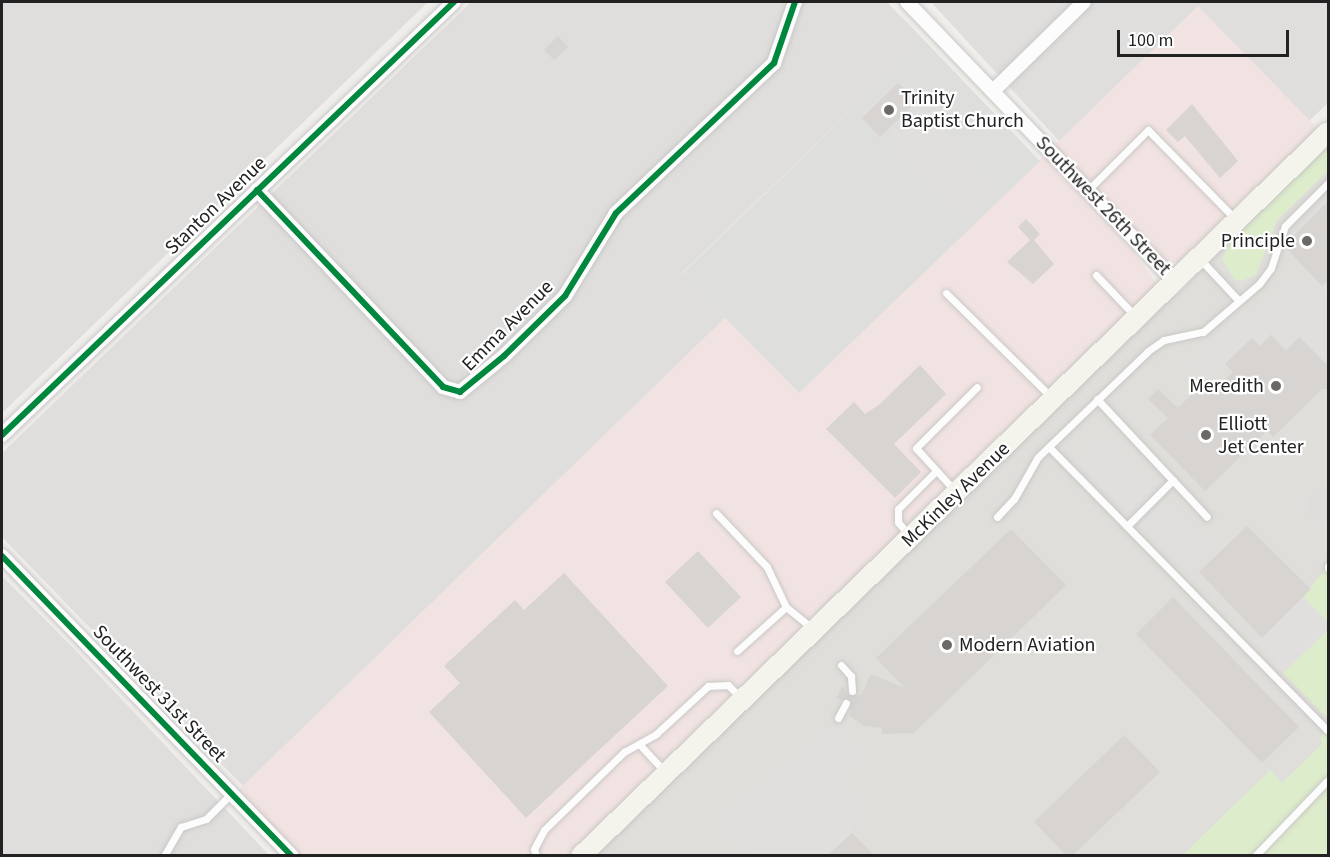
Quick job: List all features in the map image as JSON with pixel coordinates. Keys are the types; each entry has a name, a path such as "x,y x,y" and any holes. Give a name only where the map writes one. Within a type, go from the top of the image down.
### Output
{"main road":[{"name":"McKinley Avenue","path":"581,855 815,632 1329,132"}],"street":[{"name":"Stanton Avenue","path":"2,435 454,2"},
{"name":"Emma Avenue","path":"257,190 443,387 460,392 481,378 565,296 616,213 774,63 795,2"},
{"name":"Southwest 26th Street","path":"907,2 1176,281"},
{"path":"993,91 1084,2"},
{"name":"Southwest 31st Street","path":"2,556 292,855"}],"lane":[{"path":"1088,190 1148,130 1237,222"},
{"path":"997,517 1048,447 1154,345 1203,332 1239,301 1271,268 1285,226 1329,183"},
{"path":"1200,259 1239,301"},
{"path":"1096,275 1138,318"},
{"path":"946,293 1054,400"},
{"path":"957,494 916,448 977,387"},
{"path":"1097,399 1207,517"},
{"path":"1048,447 1329,731"},
{"path":"912,538 898,522 898,509 935,472"},
{"path":"1127,526 1173,480"},
{"path":"716,513 766,567 786,607 815,632"},
{"path":"737,651 786,607"},
{"path":"841,665 851,676 852,691"},
{"path":"536,855 534,849 544,830 624,752 639,744 708,686 728,685 743,701"},
{"path":"838,718 846,704"},
{"path":"639,744 666,774"},
{"path":"1254,855 1327,783"},
{"path":"164,855 181,827 206,819 232,793"}],"shaded area":[{"path":"2,2 428,2 2,413"},
{"path":"471,2 887,2 924,40 682,273 725,318 243,786 2,537 2,453"},
{"path":"931,2 1328,2 1328,103 1309,121 1198,7 1060,142"},
{"path":"1198,6 1325,136 1200,259 1170,263 1091,194 1157,284 581,855 292,855 234,795 725,318 799,393"},
{"path":"924,40 1040,161 799,393 682,274"},
{"path":"920,105 1001,189 963,224 885,141"},
{"path":"1328,132 1328,855 581,856 1138,318 1183,289"},
{"path":"1300,276 1306,287 1320,296 1325,286 1328,289 1328,366 1300,337 1288,348 1266,326 1270,317 1262,325 1269,333 1258,344 1251,338 1208,380 1192,363 1239,315 1247,321 1268,300 1281,295 1282,282"},
{"path":"1103,439 1214,551 1189,573 1079,463"},
{"path":"2,576 74,649 269,855 2,855"},
{"path":"1303,597 1328,622 1328,630 1283,672 1251,640 1262,638"},
{"path":"833,724 864,757 841,780 864,803 850,818 852,833 828,855 753,855 722,824 784,763 788,766"}],"green space":[{"path":"1328,146 1328,171 1277,220 1256,275 1241,281 1234,279 1222,259 1230,243"},
{"path":"1328,566 1328,622 1303,597"},
{"path":"1328,630 1328,719 1283,673"},
{"path":"1328,729 1328,855 1182,856 1270,770 1282,783 1322,744 1320,737"}],"building":[{"path":"558,36 568,47 554,60 544,50"},
{"name":"Trinity Baptist Church","path":"898,83 917,101 880,137 862,118"},
{"path":"1192,104 1238,161 1220,178 1185,136 1178,142 1166,130"},
{"name":"Principle","path":"1329,200 1329,280 1322,286 1284,246"},
{"path":"1026,219 1040,234 1034,240 1054,264 1033,284 1007,262 1030,240 1018,227"},
{"path":"1271,335 1286,351 1299,337 1329,367 1329,389 1322,389 1273,437 1267,431 1205,491 1150,435 1168,418 1148,399 1158,389 1178,408 1207,379 1216,389 1233,372 1225,364 1252,338 1260,346"},
{"path":"920,365 946,394 894,444 921,472 895,498 826,429 854,402 865,414 880,404"},
{"path":"1247,526 1311,589 1262,638 1199,572"},
{"name":"Modern Aviation","path":"1011,529 1066,585 914,733 882,734 882,728 864,726 850,716 850,700 836,699 842,686 850,696 861,695 871,674 905,688 876,658"},
{"path":"698,551 741,597 708,628 665,582"},
{"path":"564,573 668,686 526,818 429,712 460,683 444,666 515,600 524,610"},
{"path":"1173,597 1299,727 1262,763 1136,634"},
{"path":"1124,735 1160,772 1073,855 1066,855 1034,822"},
{"path":"852,833 874,855 828,855"}],"taxiway":[{"path":"1324,505 1328,504"}],"cycle path":[{"path":"2,435 454,2"},
{"path":"257,190 443,387 460,392 504,356 565,296 616,213 774,63 795,2"},
{"path":"2,556 292,856"}],"place":[{"name":"Trinity Baptist Church","path":"889,110"},
{"name":"Principle","path":"1307,241"},
{"name":"Meredith","path":"1276,386"},
{"name":"Elliott Jet Center","path":"1206,435"},
{"name":"Modern Aviation","path":"947,645"}]}
